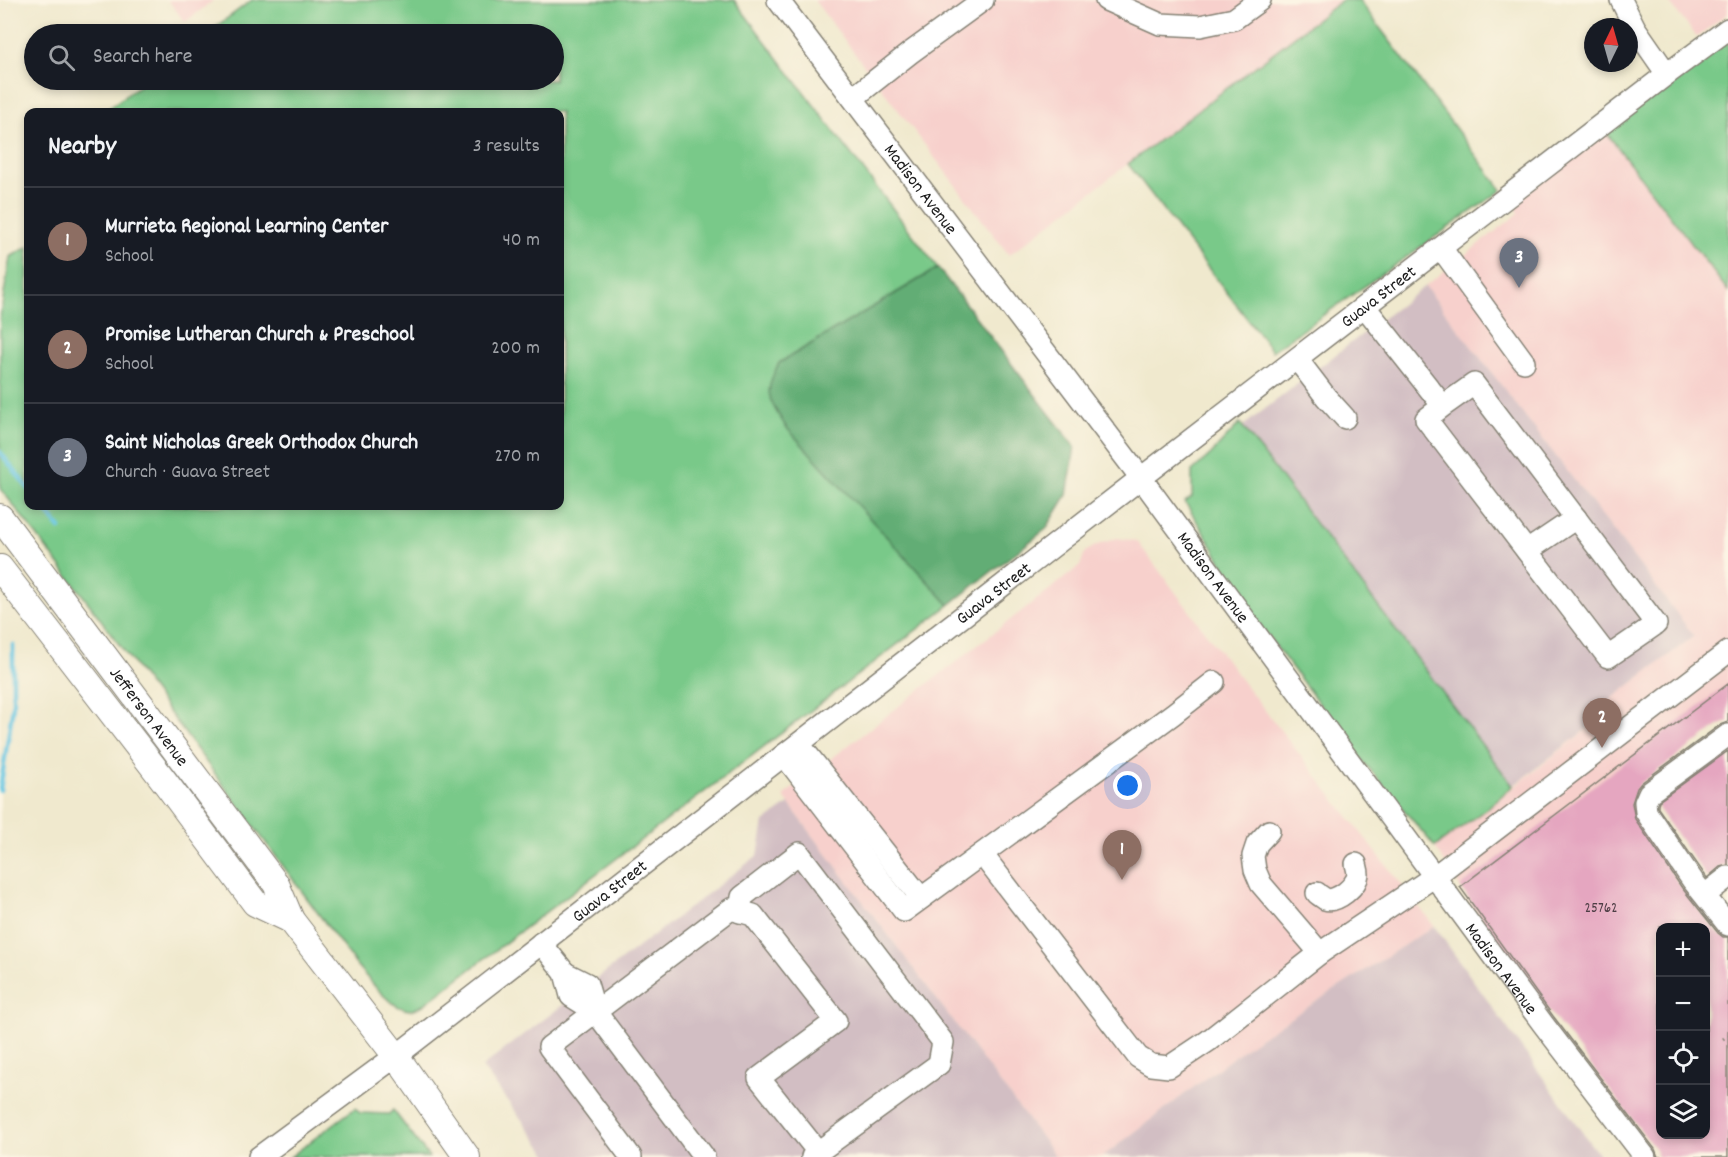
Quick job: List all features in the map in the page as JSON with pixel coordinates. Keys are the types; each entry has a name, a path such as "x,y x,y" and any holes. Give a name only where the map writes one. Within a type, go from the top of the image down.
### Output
{"main road":[{"name":"Jefferson Avenue","path":"0,517 276,884 291,920 396,1056 467,1157"},
{"name":"Jefferson Avenue","path":"0,568 162,777 255,903 291,920"}],"street":[{"name":"Madison Avenue","path":"778,0 1142,478 1543,1024 1645,1157"},
{"path":"853,99 910,53 983,0"},
{"path":"1106,0 1160,24 1200,26 1234,19 1250,3"},
{"path":"1621,0 1635,28 1667,74"},
{"name":"Guava Street","path":"259,1157 396,1056 1142,478 1667,74 1728,30"},
{"path":"1441,248 1524,362"},
{"path":"1365,307 1443,406"},
{"path":"1297,359 1345,418"},
{"path":"1474,384 1656,624 1608,657 1426,419 1443,406 1474,384"},
{"path":"1527,551 1576,518"},
{"path":"982,854 1137,1057 1151,1065 1169,1067 1208,1041 1320,953 1435,876 1728,652"},
{"path":"792,749 904,911 1214,682"},
{"path":"1728,735 1649,793 1645,802 1646,812 1728,925"},
{"path":"792,749 921,898"},
{"path":"1269,831 1257,843 1253,856 1255,870 1262,884 1320,953"},
{"path":"631,1157 549,1047 730,909 740,912 753,915 836,1021 759,1078 815,1154 939,1064 943,1042 799,853 742,897 740,912"},
{"path":"1317,893 1324,899 1332,899 1343,894 1353,885 1358,875 1356,864"},
{"path":"1705,895 1728,877"},
{"path":"542,943 565,973 571,996 595,1011 704,1157"}],"path":[{"path":"1723,1040 1728,1035"}],"shaded area":[{"path":"168,0 214,0 185,22"},
{"path":"814,0 1342,0 1009,255"},
{"path":"1667,0 1728,0 1728,13 1697,37"},
{"path":"1605,131 1728,291 1728,684 1460,887 1435,847 1610,711 1605,704 1694,636 1425,286 1519,213 1516,208 1518,200"},
{"path":"1425,286 1694,636 1605,704 1610,711 1513,786 1243,426"},
{"path":"1117,538 1137,541 1246,686 1434,926 1252,1043 1102,1157 1056,1157 783,796 1080,566 1085,552"},
{"path":"789,804 1056,1157 550,1157 482,1067 758,855 764,822"},
{"path":"1434,926 1600,1157 1102,1157 1252,1043"}],"green space":[{"path":"252,0 734,0 938,268 779,363 949,605 423,1005 412,1010 395,1005 357,966 81,593 0,488 0,318 10,257 24,249 24,510 564,510 564,108 108,108 133,90 564,90 564,24 220,24"},
{"path":"1342,0 1359,0 1502,190 1272,351 1128,164"},
{"path":"1728,41 1728,291 1605,131"},
{"path":"938,268 1075,447 1067,495 1046,529 949,605 786,427 772,403 769,389 779,363"},
{"path":"1240,423 1513,786 1435,847 1362,760 1261,627 1185,502 1192,497 1192,471"},
{"path":"355,1108 360,1113 389,1114 393,1110 429,1157 290,1157"}],"building":[{"path":"1728,684 1728,722 1720,725 1641,783 1632,803 1635,819 1682,888 1710,923 1718,933 1723,937 1728,937 1728,1157 1658,1157 1655,1149 1553,1016 1460,887"},
{"path":"1728,751 1728,865 1720,867 1707,878 1658,808 1658,804"}],"waterway":[{"path":"0,452 24,483"},
{"path":"45,510 60,528"},
{"path":"0,790 13,706 13,645"}],"place":[{"name":"Saint Nicholas Greek Orthodox Church","path":"1519,288"},
{"name":"Promise Lutheran Church & Preschool","path":"1602,748"},
{"name":"Murrieta Regional Learning Center","path":"1122,880"}]}
